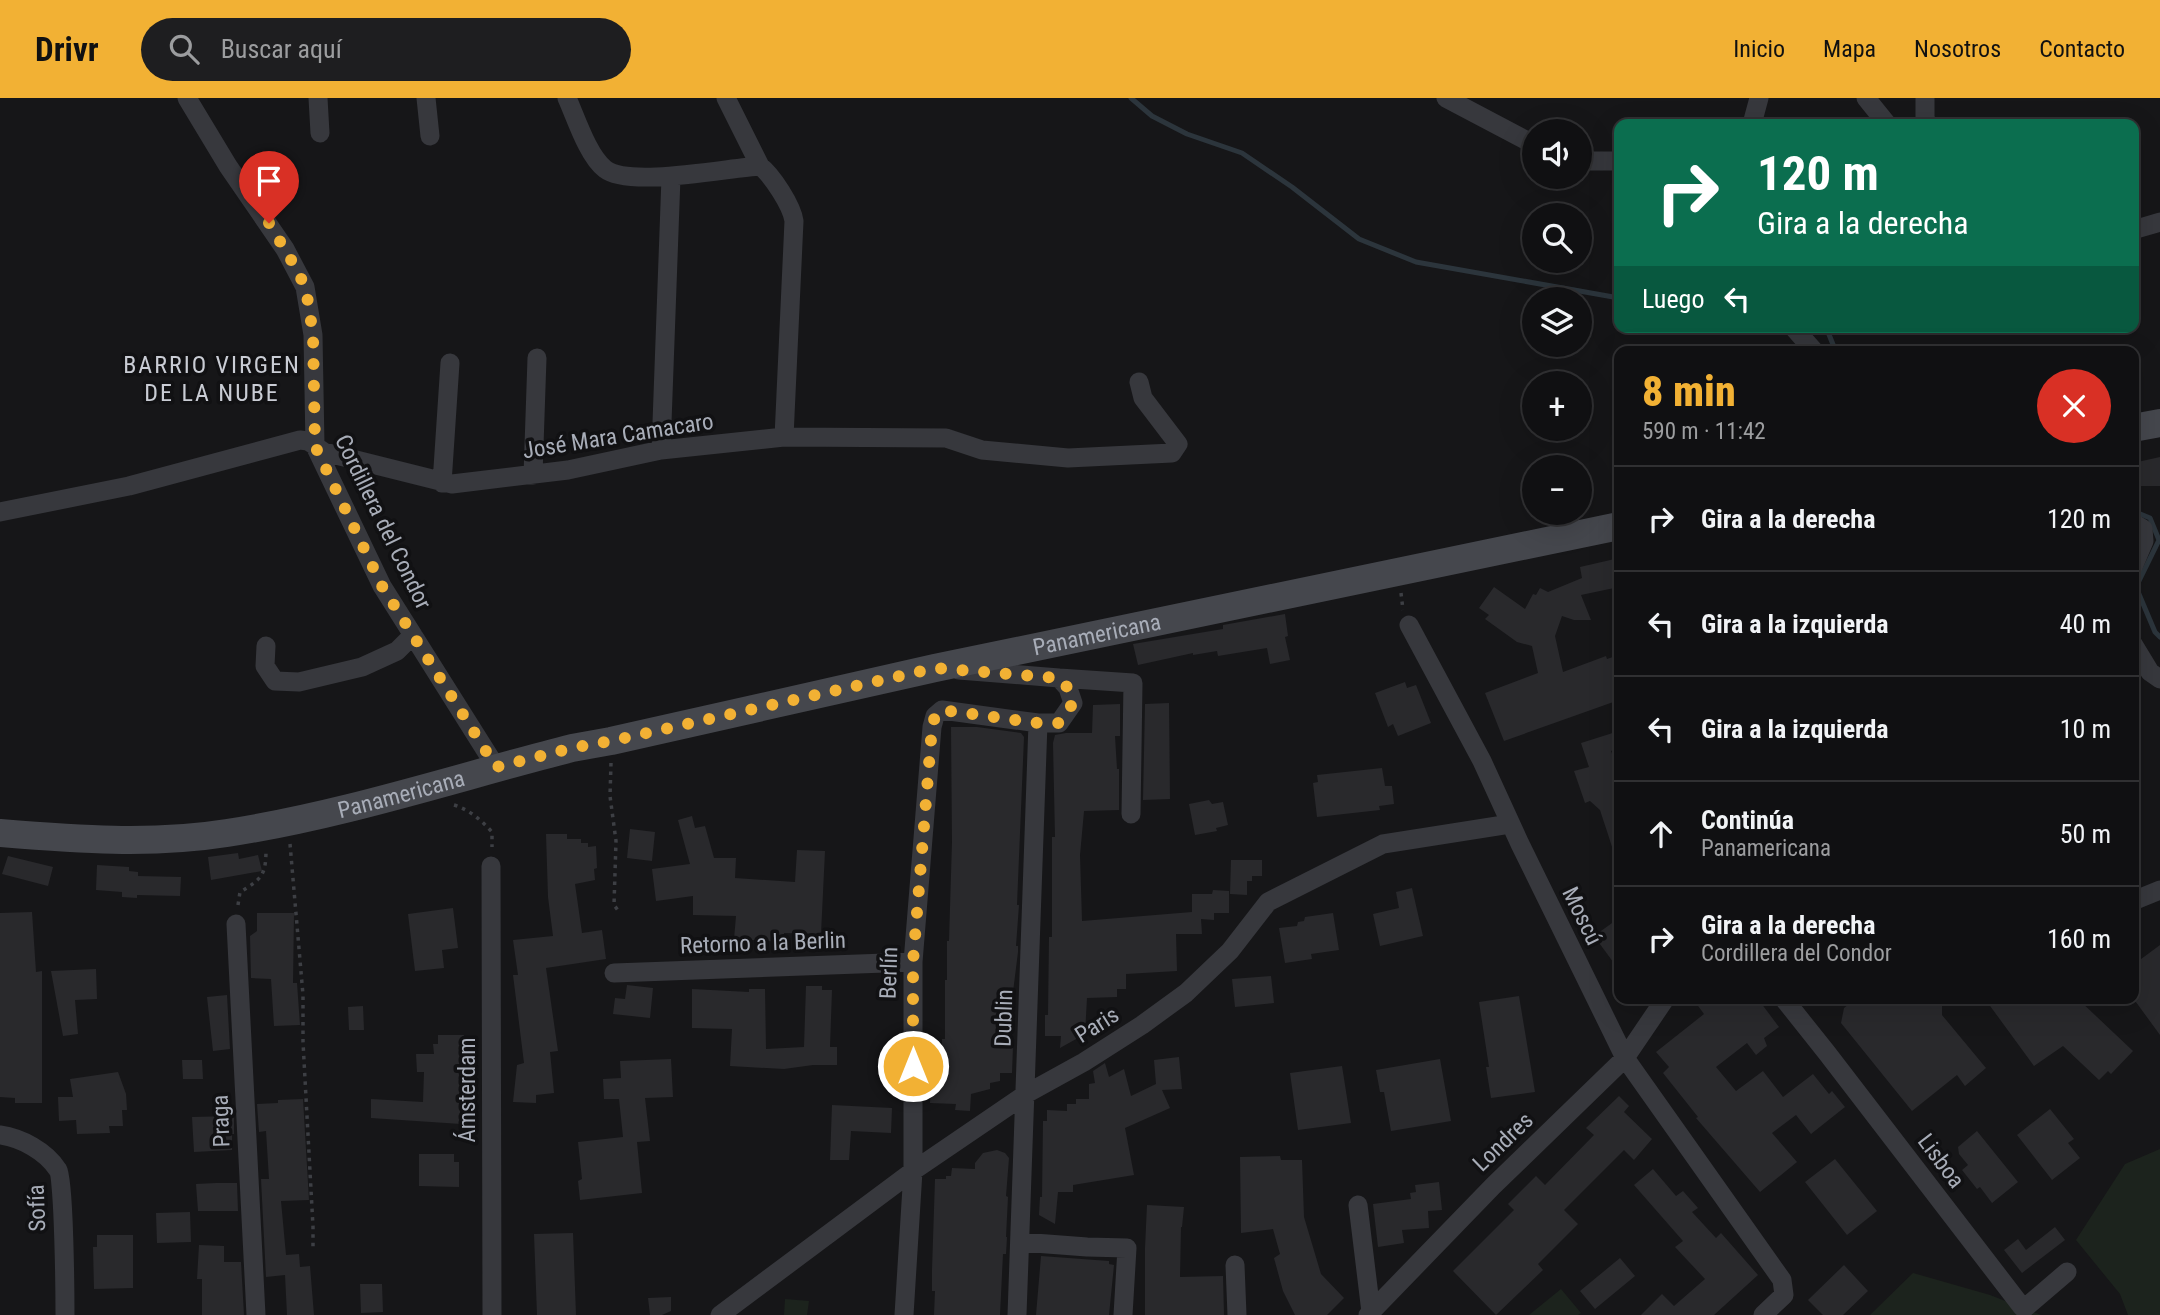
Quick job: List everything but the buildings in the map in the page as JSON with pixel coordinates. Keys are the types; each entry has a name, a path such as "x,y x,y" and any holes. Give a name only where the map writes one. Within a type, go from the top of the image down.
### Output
{"main road":[{"path":"2139,427 2160,423"},
{"name":"Panamericana","path":"0,833 60,838 156,840 226,833 340,810 572,748 935,668 1614,527"}],"street":[{"name":"Cordillera del Condor","path":"187,98 228,166 285,249 305,287 313,335 315,446 382,586 496,767"},
{"path":"318,98 320,133"},
{"path":"426,98 430,136"},
{"path":"567,98 591,151 605,169 616,175 670,177 760,166"},
{"path":"726,98 760,166 779,189 794,218 784,437"},
{"path":"1446,98 1522,138"},
{"path":"1753,119 1759,98"},
{"path":"1866,98 1883,119"},
{"path":"1925,98 1926,119"},
{"path":"1592,161 1614,161"},
{"path":"661,450 670,177"},
{"path":"2139,228 2160,222"},
{"path":"533,475 537,358"},
{"path":"442,483 450,363"},
{"name":"José Mara Camacaro","path":"0,512 129,486 300,440 308,441 324,452 442,483 465,484 568,470 661,450 784,437 946,438 982,450 1068,457 1172,453 1178,444 1143,398 1139,382"},
{"path":"2139,527 2143,529 2144,541 2139,553"},
{"name":"Moscú","path":"1409,625 1482,761 1510,824 1625,1058 1782,1280 1784,1295 1763,1315"},
{"path":"266,646 265,666 275,681 299,682 362,667 397,651 413,635"},
{"path":"2139,654 2150,672 2160,679"},
{"path":"935,668 1133,683 1131,814"},
{"path":"1038,723 1059,723 1073,703 1068,688 1059,678"},
{"name":"Berlín","path":"904,1315 913,1171 913,962 932,727 935,716 942,710 1038,723"},
{"name":"Dublin","path":"1017,1315 1038,723"},
{"name":"Paris","path":"720,1315 913,1171 1026,1094 1084,1062 1186,993 1230,951 1268,902 1382,844 1510,824"},
{"name":"Ámsterdam","path":"491,866 492,1315"},
{"path":"2139,899 2160,890"},
{"name":"Praga","path":"236,924 256,1315"},
{"name":"Retorno a la Berlin","path":"614,973 913,962"},
{"name":"Londres","path":"1370,1313 1493,1186 1625,1058 1662,1004"},
{"name":"Lisboa","path":"1787,1004 2022,1307 2026,1307 2067,1272"},
{"name":"Sofía","path":"0,1135 15,1137 43,1154 60,1172 65,1315"},
{"path":"1358,1205 1370,1313"},
{"path":"1021,1242 1127,1248 1124,1315"},
{"path":"1235,1265 1237,1315"}],"path":[{"path":"1395,572 1403,597 1402,607 1409,625"},
{"path":"611,741 610,796 616,841 614,905 620,913"},
{"path":"453,804 480,820 492,832 491,866"},
{"path":"236,924 240,892 256,883 266,871 276,823"},
{"path":"276,823 294,875 303,995 313,1251"}],"shaded area":[{"path":"2160,1149 2160,1315 2128,1315 2120,1294 2076,1240 2125,1164"},
{"path":"1913,1273 1990,1295 2041,1315 1870,1315"},
{"path":"1561,1289 1581,1313 1529,1315"},
{"path":"785,1299 809,1301 807,1315 784,1315"}],"waterway":[{"path":"1131,98 1152,116 1187,134 1242,153 1292,187 1359,239 1416,262 1614,297"},
{"path":"1828,333 1834,346"},
{"path":"2139,513 2150,518 2159,540 2139,581"},
{"path":"2139,594 2155,632 2160,637"}],"district":[{"name":"BARRIO VIRGEN DE LA NUBE","path":"212,379"}],"route":[{"path":"269,223 300,275 308,301 313,335 315,446 382,586 496,767 935,668 1059,678 1068,688 1073,703 1059,723 1038,723 942,710 935,716 913,962 913,1066"}]}
